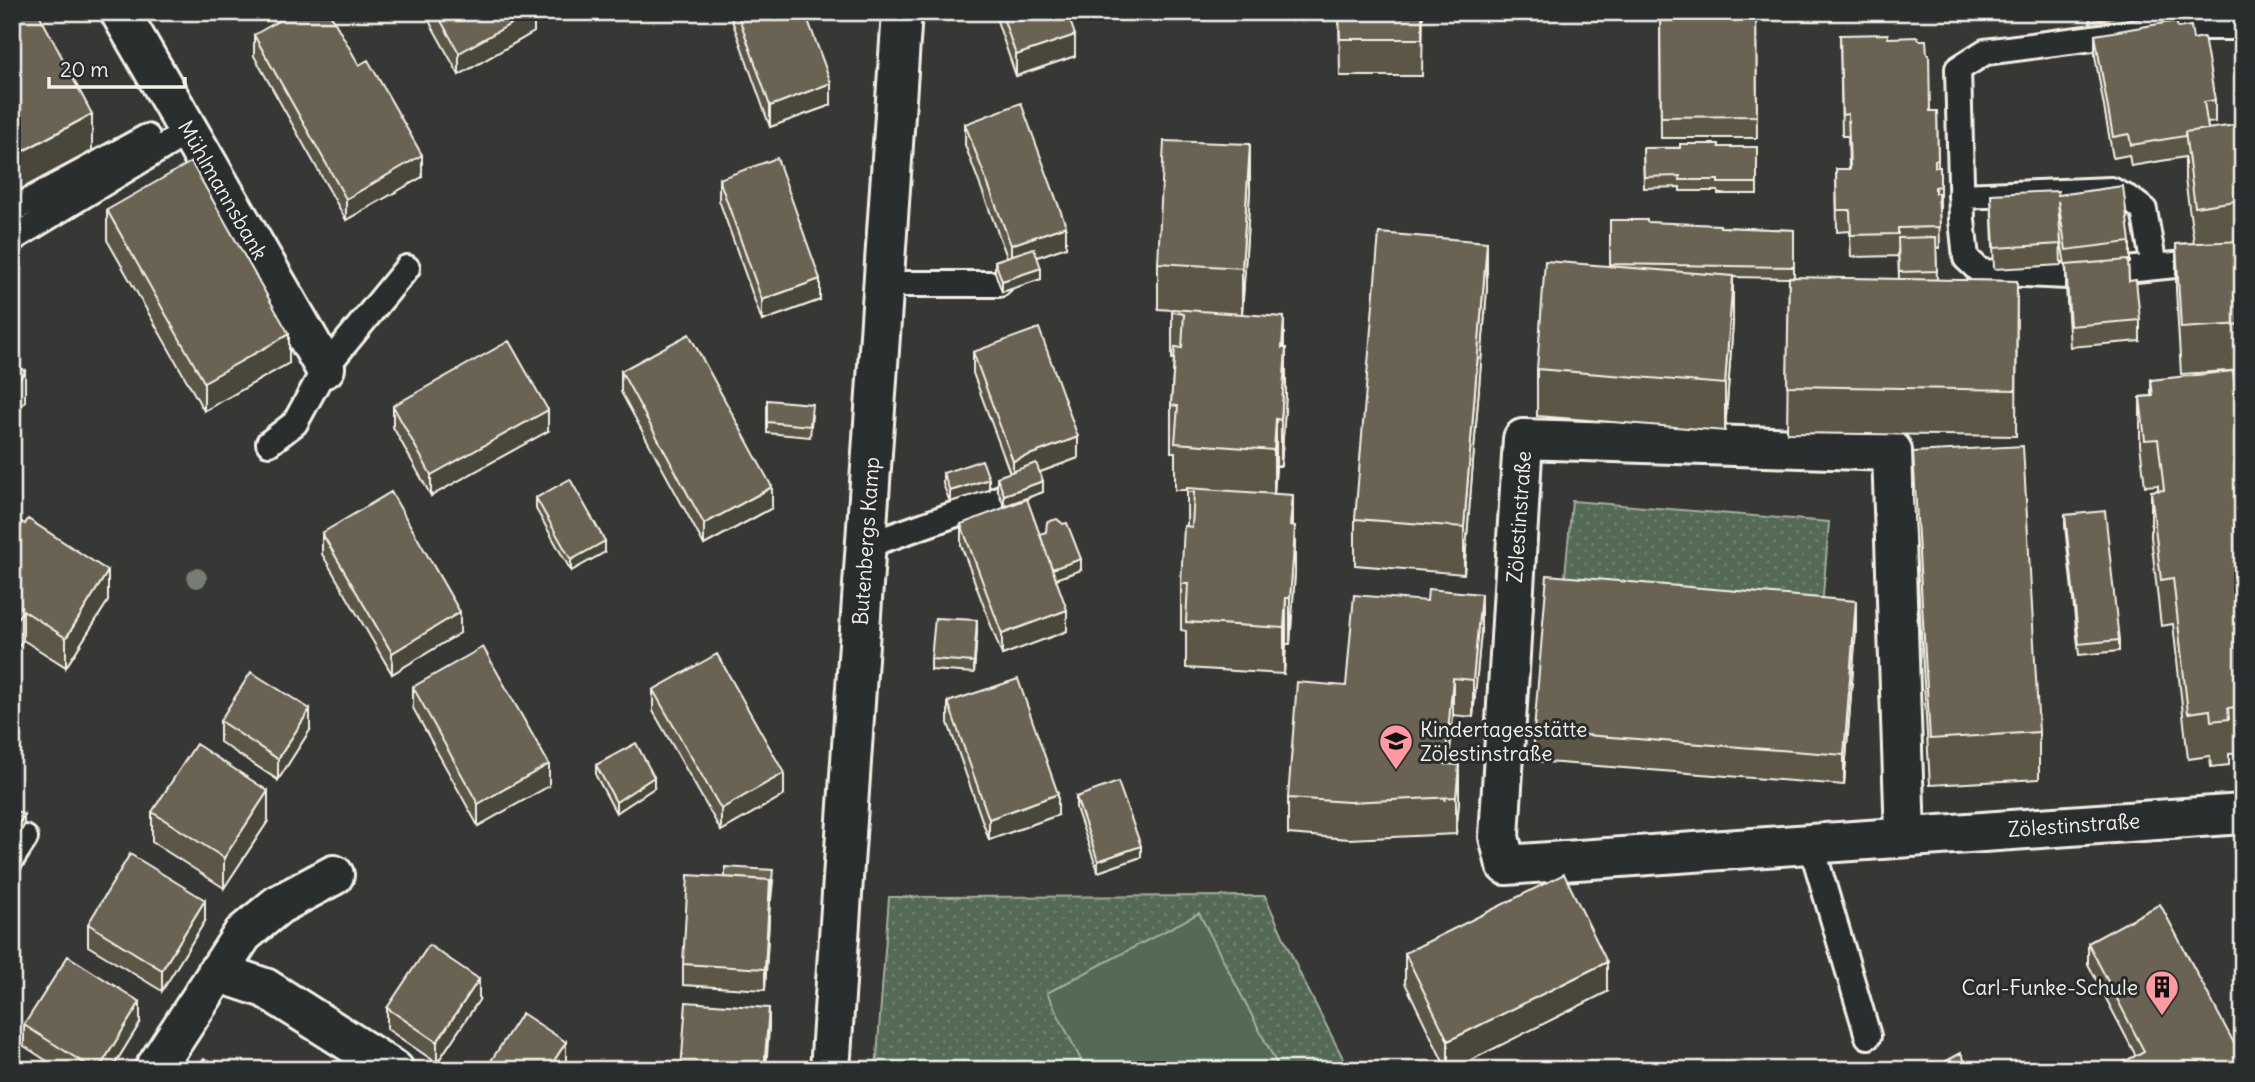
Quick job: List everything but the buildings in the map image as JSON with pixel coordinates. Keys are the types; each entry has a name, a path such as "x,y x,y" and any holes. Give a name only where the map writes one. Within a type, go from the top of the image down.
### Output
{"street":[{"name":"Mühlmannsbank","path":"120,12 325,368"},
{"name":"Butenbergs Kamp","path":"830,1070 902,12"},
{"name":"Zölestinstraße","path":"1905,837 1892,451 1524,439 1499,837 1506,865 2243,814"},
{"path":"154,1070 243,934 278,905 334,876"},
{"path":"217,972 265,988 394,1070"}],"lane":[{"path":"2243,27 2178,27 1984,52 1958,69 1961,196 1966,258 1981,272 2068,276 2243,258"},
{"path":"12,210 185,125"},
{"path":"12,239 185,125"},
{"path":"1961,196 2111,190 2144,209 2154,267"},
{"path":"269,443 295,423 325,368 407,268"},
{"path":"884,284 999,284"},
{"path":"866,546 1001,498"},
{"path":"1811,844 1868,1036"}],"green space":[{"path":"1572,501 1829,522 1822,608 1564,586"},
{"path":"1265,896 1300,974 1349,1070 876,1070 889,897"},
{"path":"1199,913 1280,1070 1086,1070 1047,993"}],"place":[{"name":"Kindertagesstätte Zölestinstraße","path":"1396,771"},
{"name":"Carl-Funke-Schule","path":"2162,1017"}]}
